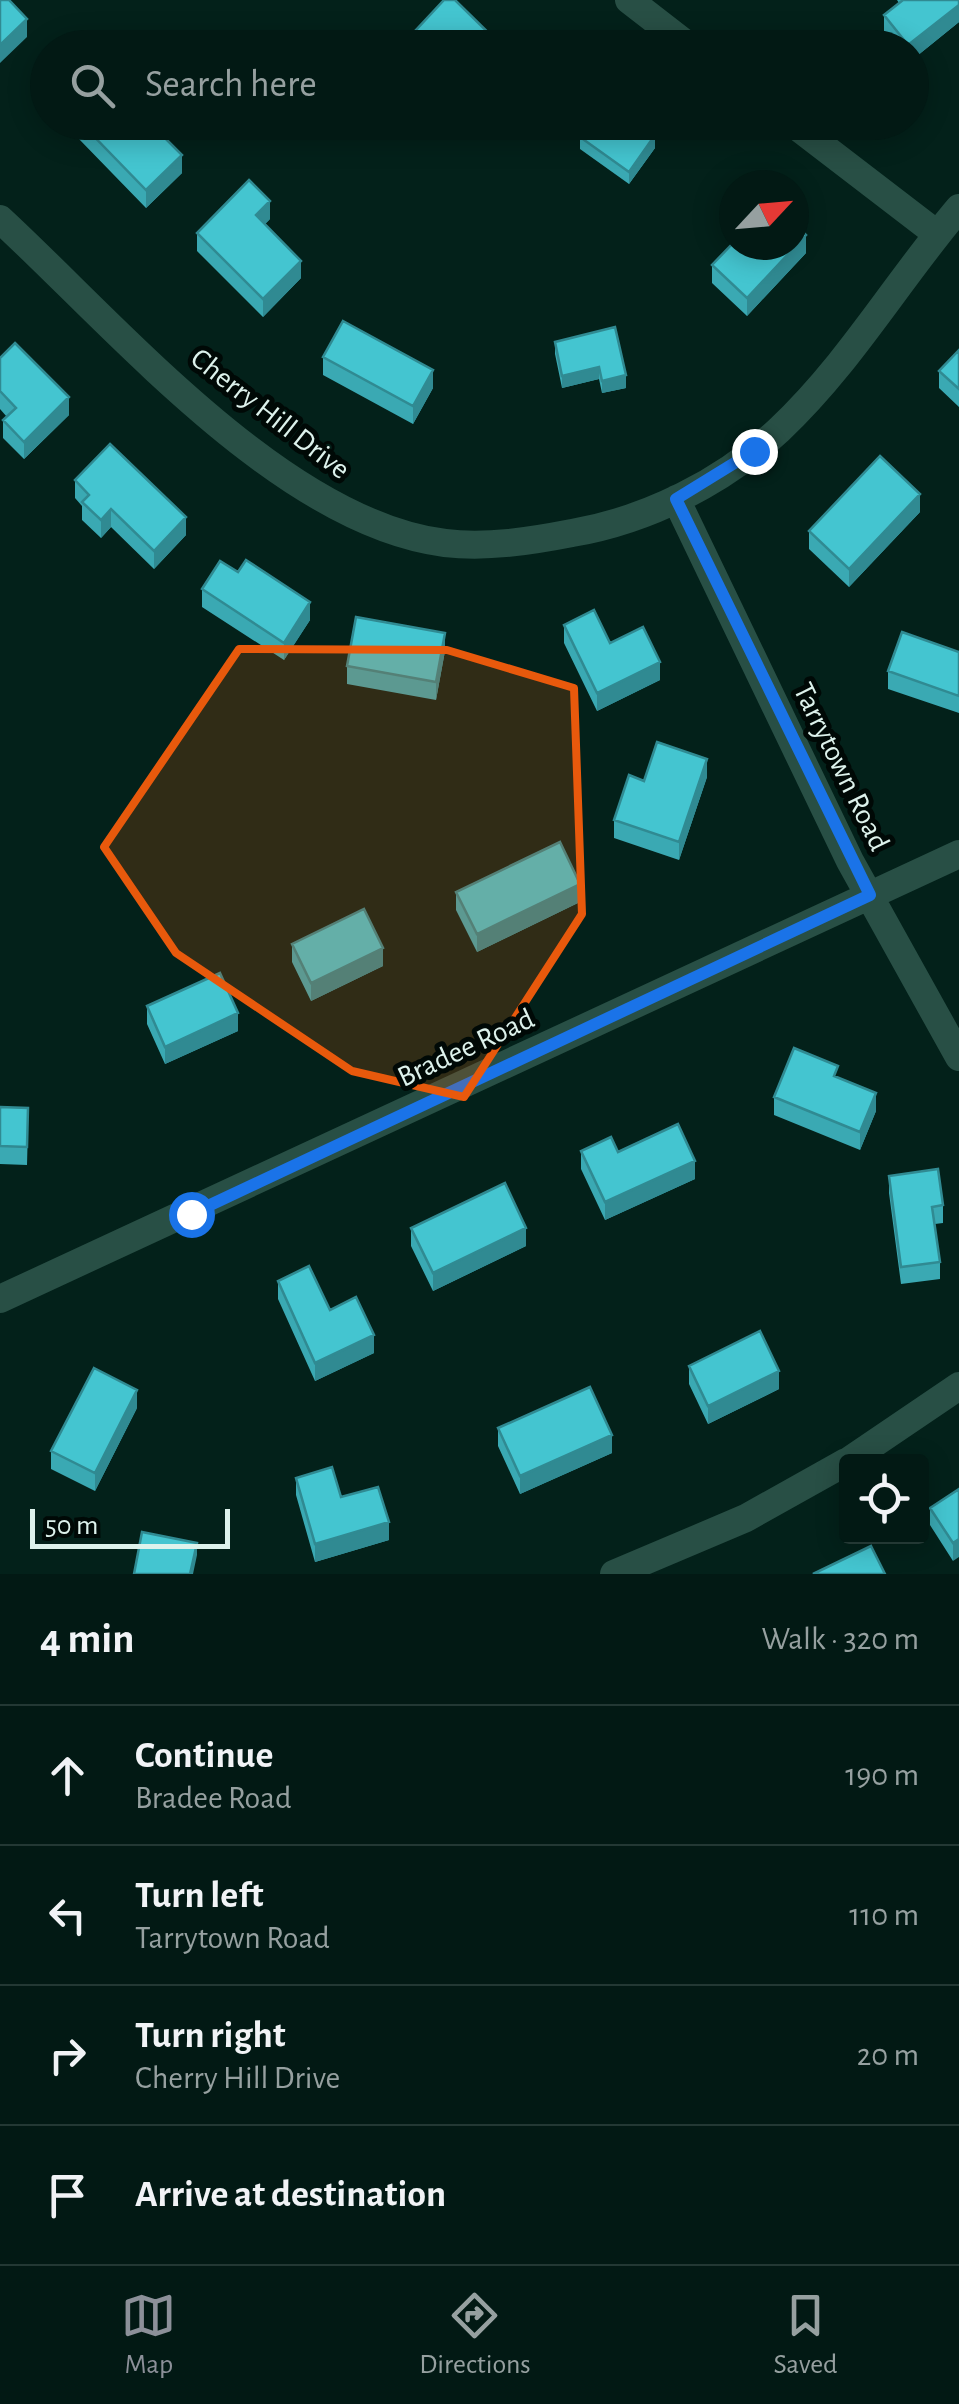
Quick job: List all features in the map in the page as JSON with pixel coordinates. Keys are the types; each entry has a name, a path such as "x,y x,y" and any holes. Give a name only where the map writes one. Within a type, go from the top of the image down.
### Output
{"street":[{"path":"629,0 668,30"},
{"path":"814,140 936,234"},
{"name":"Cherry Hill Drive","path":"0,219 240,440 341,510 444,543 521,543 593,530 676,499 754,451 813,395 863,338 936,234 959,208"},
{"name":"Tarrytown Road","path":"676,499 870,895 959,1057"},
{"name":"Bradee Road","path":"0,1299 959,854"},
{"path":"859,1454 959,1386"},
{"path":"614,1574 746,1518 839,1466"}],"highlighted area":[{"path":"239,649 447,650 574,688 582,914 464,1097 352,1071 176,953 104,847"}],"building":[{"path":"0,0 9,0 27,19 0,45"},
{"path":"444,0 455,0 486,30 416,30"},
{"path":"903,0 959,0 959,5 927,30 896,30 884,15"},
{"path":"97,140 167,140 182,155 146,190"},
{"path":"584,140 651,140 629,172"},
{"path":"249,180 270,201 256,215 301,261 263,299 197,233"},
{"path":"719,258 783,260 747,298 712,265"},
{"path":"343,321 433,370 413,406 323,357"},
{"path":"615,327 626,375 602,381 599,367 562,376 555,342"},
{"path":"15,343 69,397 24,442 3,420 16,408 0,391 0,358"},
{"path":"959,350 959,389 939,371"},
{"path":"110,444 186,517 154,551 111,509 101,520 82,502 89,495 75,480"},
{"path":"880,456 920,494 849,569 809,531"},
{"path":"246,560 310,602 284,643 202,589 220,561 238,572"},
{"path":"594,610 610,643 643,627 660,662 597,693 564,625"},
{"path":"356,617 445,633 436,682 347,666"},
{"path":"902,632 959,652 959,696 888,671"},
{"path":"657,742 707,759 679,842 614,820 629,775 644,781"},
{"path":"560,842 580,884 477,934 456,892"},
{"path":"364,909 383,948 311,983 292,944"},
{"path":"220,973 238,1013 165,1047 147,1006"},
{"path":"794,1048 838,1066 834,1076 876,1093 860,1132 774,1097"},
{"path":"0,1107 28,1108 27,1147 0,1146"},
{"path":"678,1124 695,1161 605,1202 581,1151 611,1137 618,1152"},
{"path":"938,1169 943,1205 932,1207 940,1262 901,1267 889,1176"},
{"path":"505,1183 526,1228 433,1273 411,1228"},
{"path":"309,1266 330,1310 356,1297 374,1335 315,1363 278,1281"},
{"path":"760,1331 779,1371 708,1406 689,1366"},
{"path":"94,1368 137,1390 95,1473 51,1451"},
{"path":"590,1387 612,1435 520,1476 498,1428"},
{"path":"332,1467 341,1497 378,1487 389,1522 315,1544 296,1478"},
{"path":"959,1489 959,1539 953,1543 930,1508"},
{"path":"142,1532 197,1543 190,1574 134,1574"},
{"path":"871,1546 885,1574 813,1574"}],"route":[{"path":"191,1214 870,895 850,861 676,499 721,475 754,451"}]}
